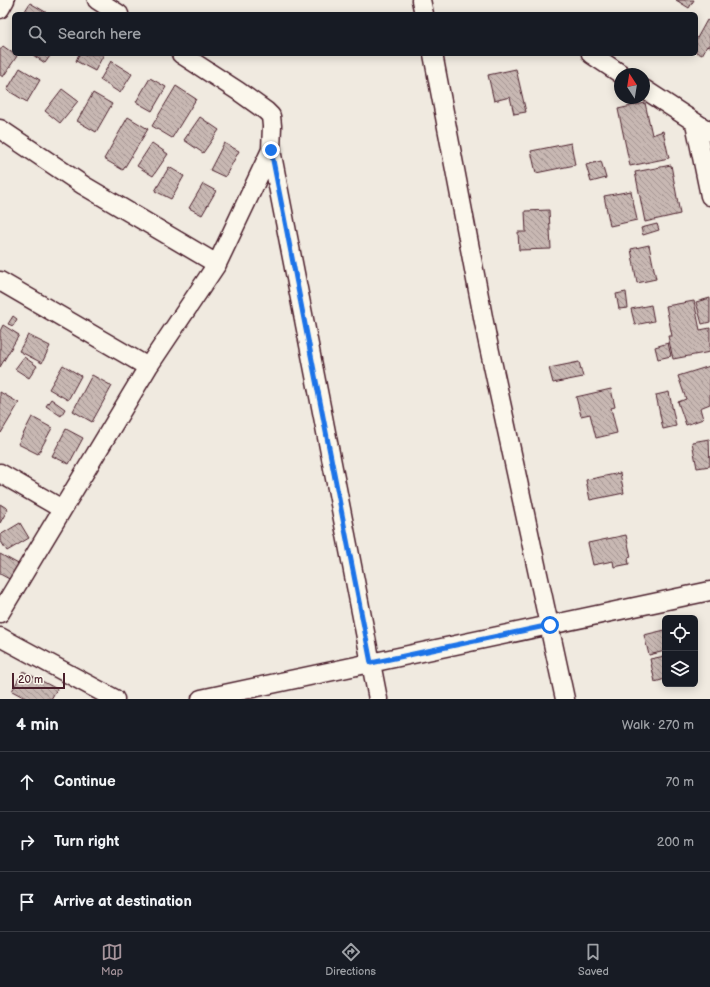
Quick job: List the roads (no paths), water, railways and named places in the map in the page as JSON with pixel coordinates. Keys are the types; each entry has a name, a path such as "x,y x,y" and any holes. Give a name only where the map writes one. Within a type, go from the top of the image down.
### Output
{"street":[{"path":"0,9 5,0"},
{"path":"97,0 116,12"},
{"path":"421,0 424,12"},
{"path":"184,56 238,91 271,116 271,150 378,699"},
{"path":"438,56 487,338 565,699"},
{"path":"594,56 614,69"},
{"path":"650,94 710,132"},
{"path":"695,123 710,196"},
{"path":"0,130 83,185 216,264"},
{"path":"0,613 148,367 216,264 271,150"},
{"path":"0,281 148,367"},
{"path":"0,473 62,509"},
{"path":"207,698 710,591"},
{"path":"0,637 115,699"}]}
